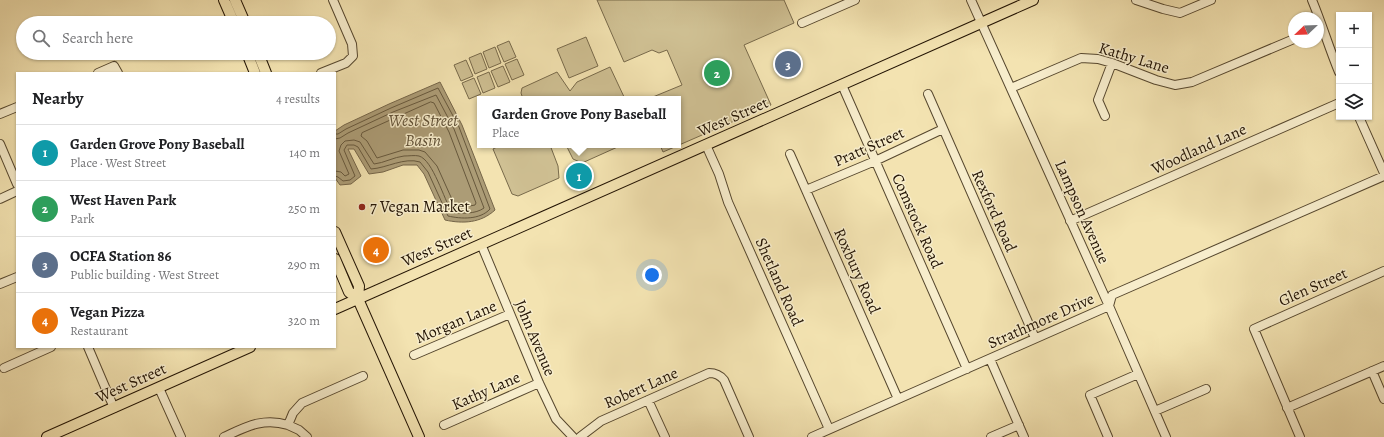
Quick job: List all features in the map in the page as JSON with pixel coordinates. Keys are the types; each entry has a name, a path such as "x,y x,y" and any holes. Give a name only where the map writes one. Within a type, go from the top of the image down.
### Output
{"main road":[{"path":"224,0 231,16"},
{"path":"235,0 242,16"},
{"name":"West Street","path":"336,309 1033,0"},
{"path":"249,60 255,72"},
{"path":"261,60 266,72"},
{"path":"336,234 359,286 358,299"},
{"path":"336,261 350,292 358,299 418,437"},
{"name":"West Street","path":"47,437 159,388 233,350 244,348"}],"street":[{"path":"323,72 349,61 352,58 353,52 352,44 333,0"},
{"path":"802,23 855,0"},
{"name":"Lampson Avenue","path":"971,0 1109,306 1166,437"},
{"path":"1136,0 1180,13 1211,0"},
{"path":"1312,0 1315,12"},
{"path":"1324,37 1336,65"},
{"name":"Kathy Lane","path":"1011,88 1081,58 1098,58 1156,80 1175,85 1192,82 1288,42"},
{"path":"1104,116 1098,100 1112,63"},
{"path":"102,72 116,69"},
{"name":"Comstock Road","path":"842,85 967,369"},
{"name":"Rexford Road","path":"928,94 1035,338"},
{"name":"Woodland Lane","path":"1070,221 1336,104"},
{"path":"0,114 16,107"},
{"path":"1360,120 1384,175"},
{"name":"Pratt Street","path":"806,190 875,161 943,129"},
{"path":"0,144 16,182"},
{"name":"Shetland Road","path":"706,145 719,174 728,202 829,429"},
{"name":"Roxbury Road","path":"790,154 898,399"},
{"name":"Strathmore Drive","path":"812,437 1109,306 1112,296 1384,175"},
{"path":"0,199 16,191"},
{"name":"John Avenue","path":"481,244 539,383 556,419 572,437"},
{"name":"Glen Street","path":"1287,408 1254,329 1384,271"},
{"path":"0,284 16,277"},
{"name":"Morgan Lane","path":"414,355 510,314"},
{"path":"4,368 49,348"},
{"path":"88,348 114,408"},
{"path":"990,359 1024,437"},
{"path":"1300,437 1287,408 1384,366"},
{"path":"1372,371 1384,399"},
{"name":"Robert Lane","path":"580,437 601,421 709,374 718,374 724,380 749,437"},
{"path":"1108,437 1090,395 1138,374"},
{"path":"288,425 293,412 302,403 363,376"},
{"name":"Kathy Lane","path":"444,425 539,383"},
{"path":"159,388 181,437"},
{"path":"1155,411 1206,389"},
{"path":"648,400 665,437"},
{"path":"224,437 258,423 274,422 288,425 299,430 307,437"},
{"path":"991,437 1019,425"}],"shaded area":[{"path":"597,0 784,0 794,23 744,45 771,105 681,144 681,96 655,96 682,85 667,50 659,53 652,50 624,62"},
{"path":"586,37 598,66 569,78 557,49"},
{"path":"509,41 516,57 504,62 497,46"},
{"path":"495,47 501,63 489,68 483,52"},
{"path":"481,53 487,69 475,74 469,58"},
{"path":"517,59 524,75 512,80 505,64"},
{"path":"466,60 473,76 461,81 454,65"},
{"path":"503,66 510,82 498,87 491,71"},
{"path":"610,67 624,96 522,96 521,93 522,88 557,72 570,91 577,82"},
{"path":"489,72 495,88 483,93 477,77"},
{"path":"474,78 481,94 469,99 462,83"},
{"path":"551,148 558,166 559,178 518,196 512,194 493,149"},
{"path":"568,148 615,148 582,163 573,159"},
{"path":"661,148 672,148 663,152"}],"water":[{"name":"West Street Basin","path":"440,82 462,125 495,210 484,218 478,220 458,222 445,220 424,174 417,165 403,165 383,172 369,174 354,149 348,149 361,176 351,184 340,185 336,179 336,130 344,125"}],"place":[{"name":"OCFA Station 86","path":"788,64"},
{"name":"West Haven Park","path":"717,73"},
{"name":"Garden Grove Pony Baseball","path":"579,176"},
{"name":"7 Vegan Market","path":"362,207"},
{"name":"Vegan Pizza","path":"376,250"}]}
